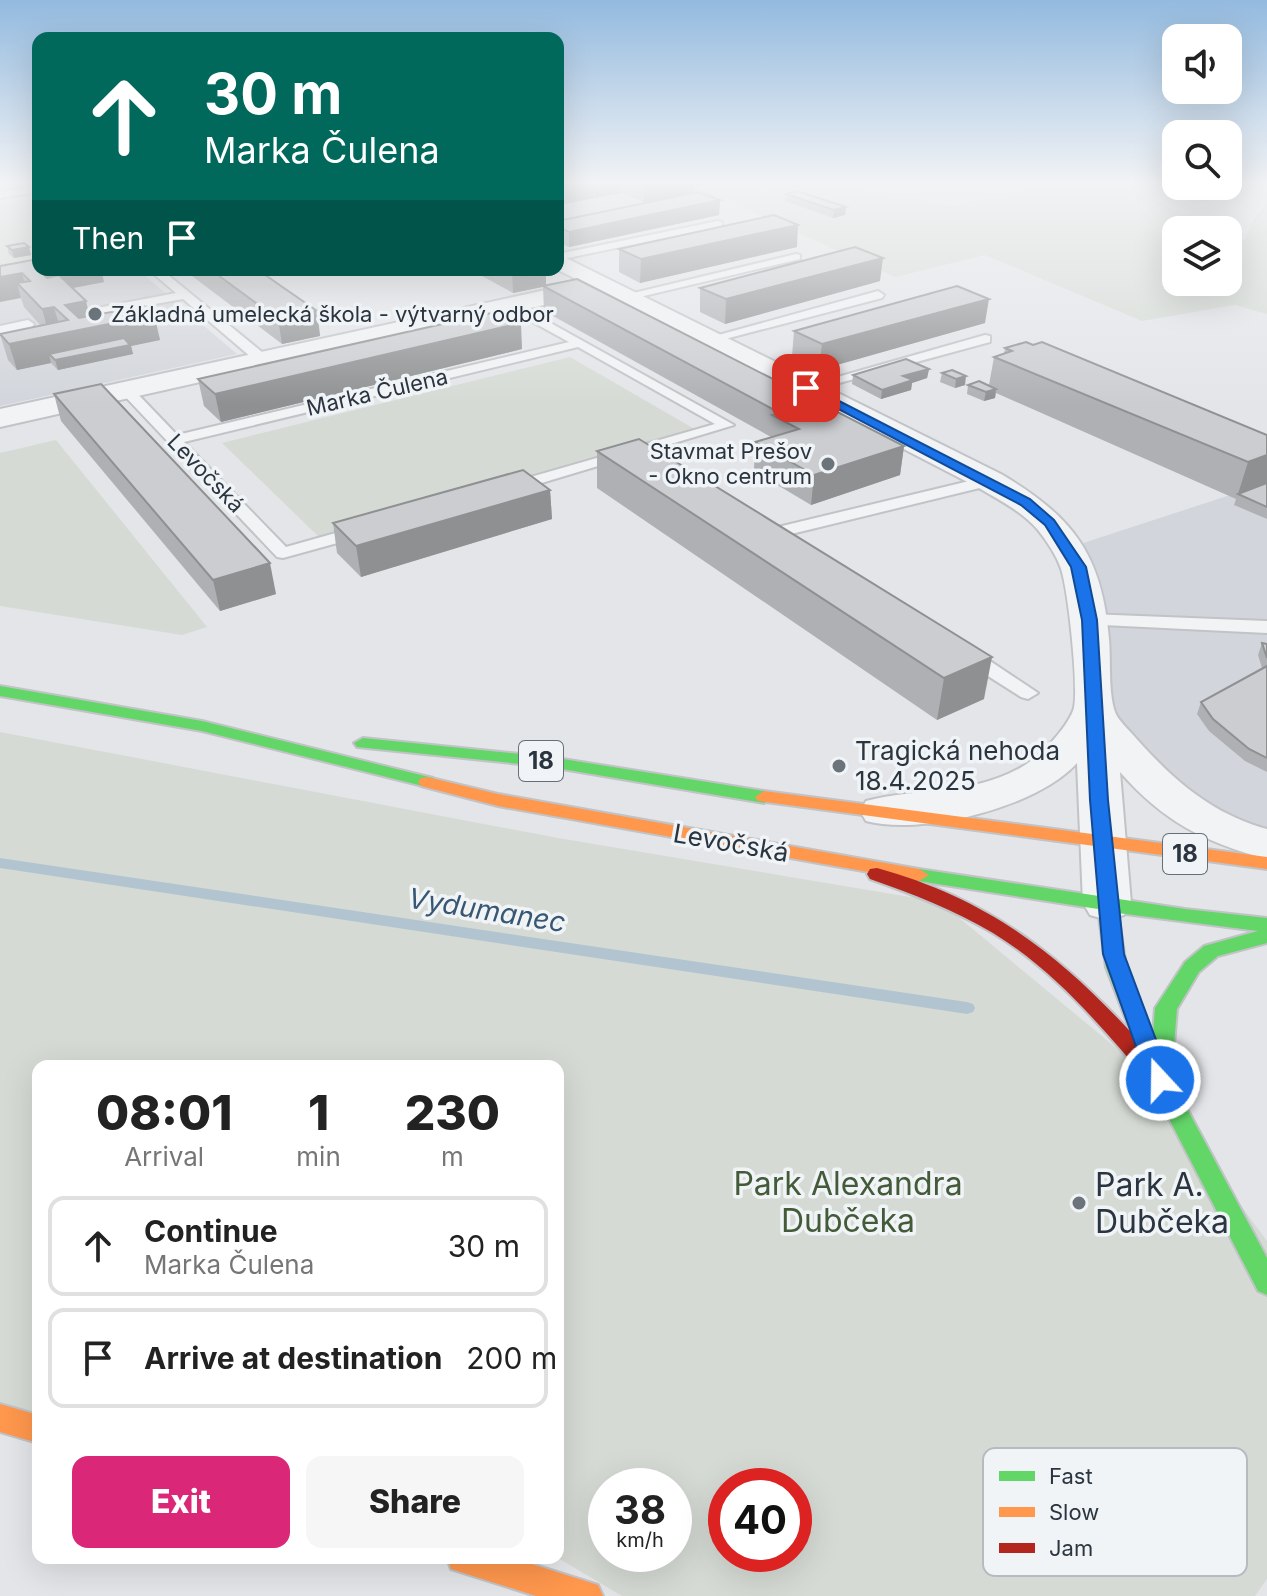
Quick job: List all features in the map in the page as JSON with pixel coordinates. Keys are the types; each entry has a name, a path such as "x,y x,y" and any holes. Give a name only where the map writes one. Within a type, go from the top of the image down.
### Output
{"main road":[{"name":"Levočská","path":"7,693 202,726 550,762 723,791 1267,863"},
{"name":"Levočská","path":"202,726 498,800 819,859 1185,916 1267,925"},
{"path":"819,859 898,880 958,902 1027,942 1097,1003 1160,1080"},
{"path":"1107,903 1116,967 1160,1080 1267,1283"},
{"path":"1160,1080 1166,1008 1192,967 1211,951 1267,936"},
{"path":"0,1418 32,1427"},
{"path":"476,1564 532,1588 587,1596"}],"street":[{"path":"564,262 990,481 1025,502 1050,523 1066,543 1078,567 1089,620 1107,903"},
{"path":"0,418 511,305 615,290"},
{"path":"879,811 957,803 990,796 1024,782 1042,773 1063,752 1093,713"},
{"path":"1093,713 1161,792 1204,821 1267,844"}],"lane":[{"path":"615,290 796,257"},
{"path":"162,276 263,360"},
{"path":"91,313 185,295"},
{"path":"710,339 878,295"},
{"path":"492,493 727,425 511,305"},
{"path":"0,330 28,324"},
{"path":"806,388 985,339"},
{"name":"Marka Čulena","path":"174,440 580,343"},
{"name":"Levočská","path":"126,390 283,553 380,526"},
{"path":"641,450 666,465"},
{"path":"775,533 990,481"},
{"path":"744,514 798,547"},
{"path":"1089,620 1267,627"},
{"path":"946,641 1028,693"}],"shaded area":[{"name":"Základná umelecká škola - výtvarný odbor","path":"32,271 32,276 145,276 237,354 0,406 0,275"},
{"path":"1267,483 1267,836 1104,745 1068,548"}],"green space":[{"path":"0,256 32,256 32,264 0,270"},
{"path":"850,256 979,256 895,277"},
{"path":"989,256 1162,256 1162,296 1242,296 1242,256 1267,256 1267,314 1235,305 1142,321"},
{"path":"570,357 698,431 320,538 222,443"},
{"path":"56,440 207,627 182,635 0,606 0,453"},
{"name":"Park Alexandra Dubčeka","path":"0,732 558,838 940,902 1138,1066 1267,1241 1267,1579 1255,1596 622,1596 564,1562 564,1060 32,1060 32,1421 0,1412"}],"building":[{"path":"819,256 883,258 726,299 700,288"},
{"path":"32,260 32,276 60,276 86,301 65,305 79,318 144,306 154,315 9,344 0,334 68,320 54,307 42,309 17,283 30,281 22,273 0,277 0,266"},
{"path":"219,276 267,276 317,311 278,319"},
{"path":"577,279 904,446 814,475 755,442 799,429 772,415 780,413 543,286"},
{"path":"957,286 989,299 822,344 794,331"},
{"path":"500,311 521,323 215,394 198,379"},
{"path":"124,338 130,345 55,360 49,354"},
{"path":"1026,342 1033,345 1042,342 1267,435 1267,455 1248,462 994,357 1012,351 1005,348"},
{"path":"906,359 929,369 903,376 913,380 882,390 853,375"},
{"path":"952,370 966,376 956,379 942,373"},
{"path":"979,381 996,389 986,392 968,385"},
{"path":"101,384 270,563 213,580 54,394"},
{"path":"639,439 992,657 944,678 597,451"},
{"path":"523,470 550,490 356,546 333,523"},
{"path":"1267,483 1267,507 1238,494"},
{"path":"1267,666 1267,758 1249,749 1213,719 1201,702"}],"waterway":[{"name":"Vydumanec","path":"0,863 967,1008"}],"traffic: fast":[{"path":"0,691 202,726 427,782"},
{"path":"363,743 550,762 764,797"},
{"path":"919,875 1185,916 1267,925"},
{"path":"1107,903 1116,967 1160,1080 1267,1283"},
{"path":"1161,1069 1166,1008 1192,967 1211,951 1267,936"}],"traffic: slow":[{"path":"427,782 498,800 919,875"},
{"path":"764,797 1267,863"},
{"path":"0,1418 32,1427"},
{"path":"482,1564 587,1596"}],"traffic: jam":[{"path":"877,874 966,909 1036,953 1097,1009 1160,1080"}],"place":[{"name":"Základná umelecká škola - výtvarný odbor","path":"95,314"},
{"name":"Stavmat Prešov - Okno centrum","path":"828,464"},
{"name":"Tragická nehoda 18.4.2025","path":"839,766"},
{"name":"Park A. Dubčeka","path":"1079,1203"}],"route":[{"path":"806,388 990,481 1025,502 1050,523 1066,543 1085,590 1089,620 1099,800 1113,954 1160,1080"}]}
